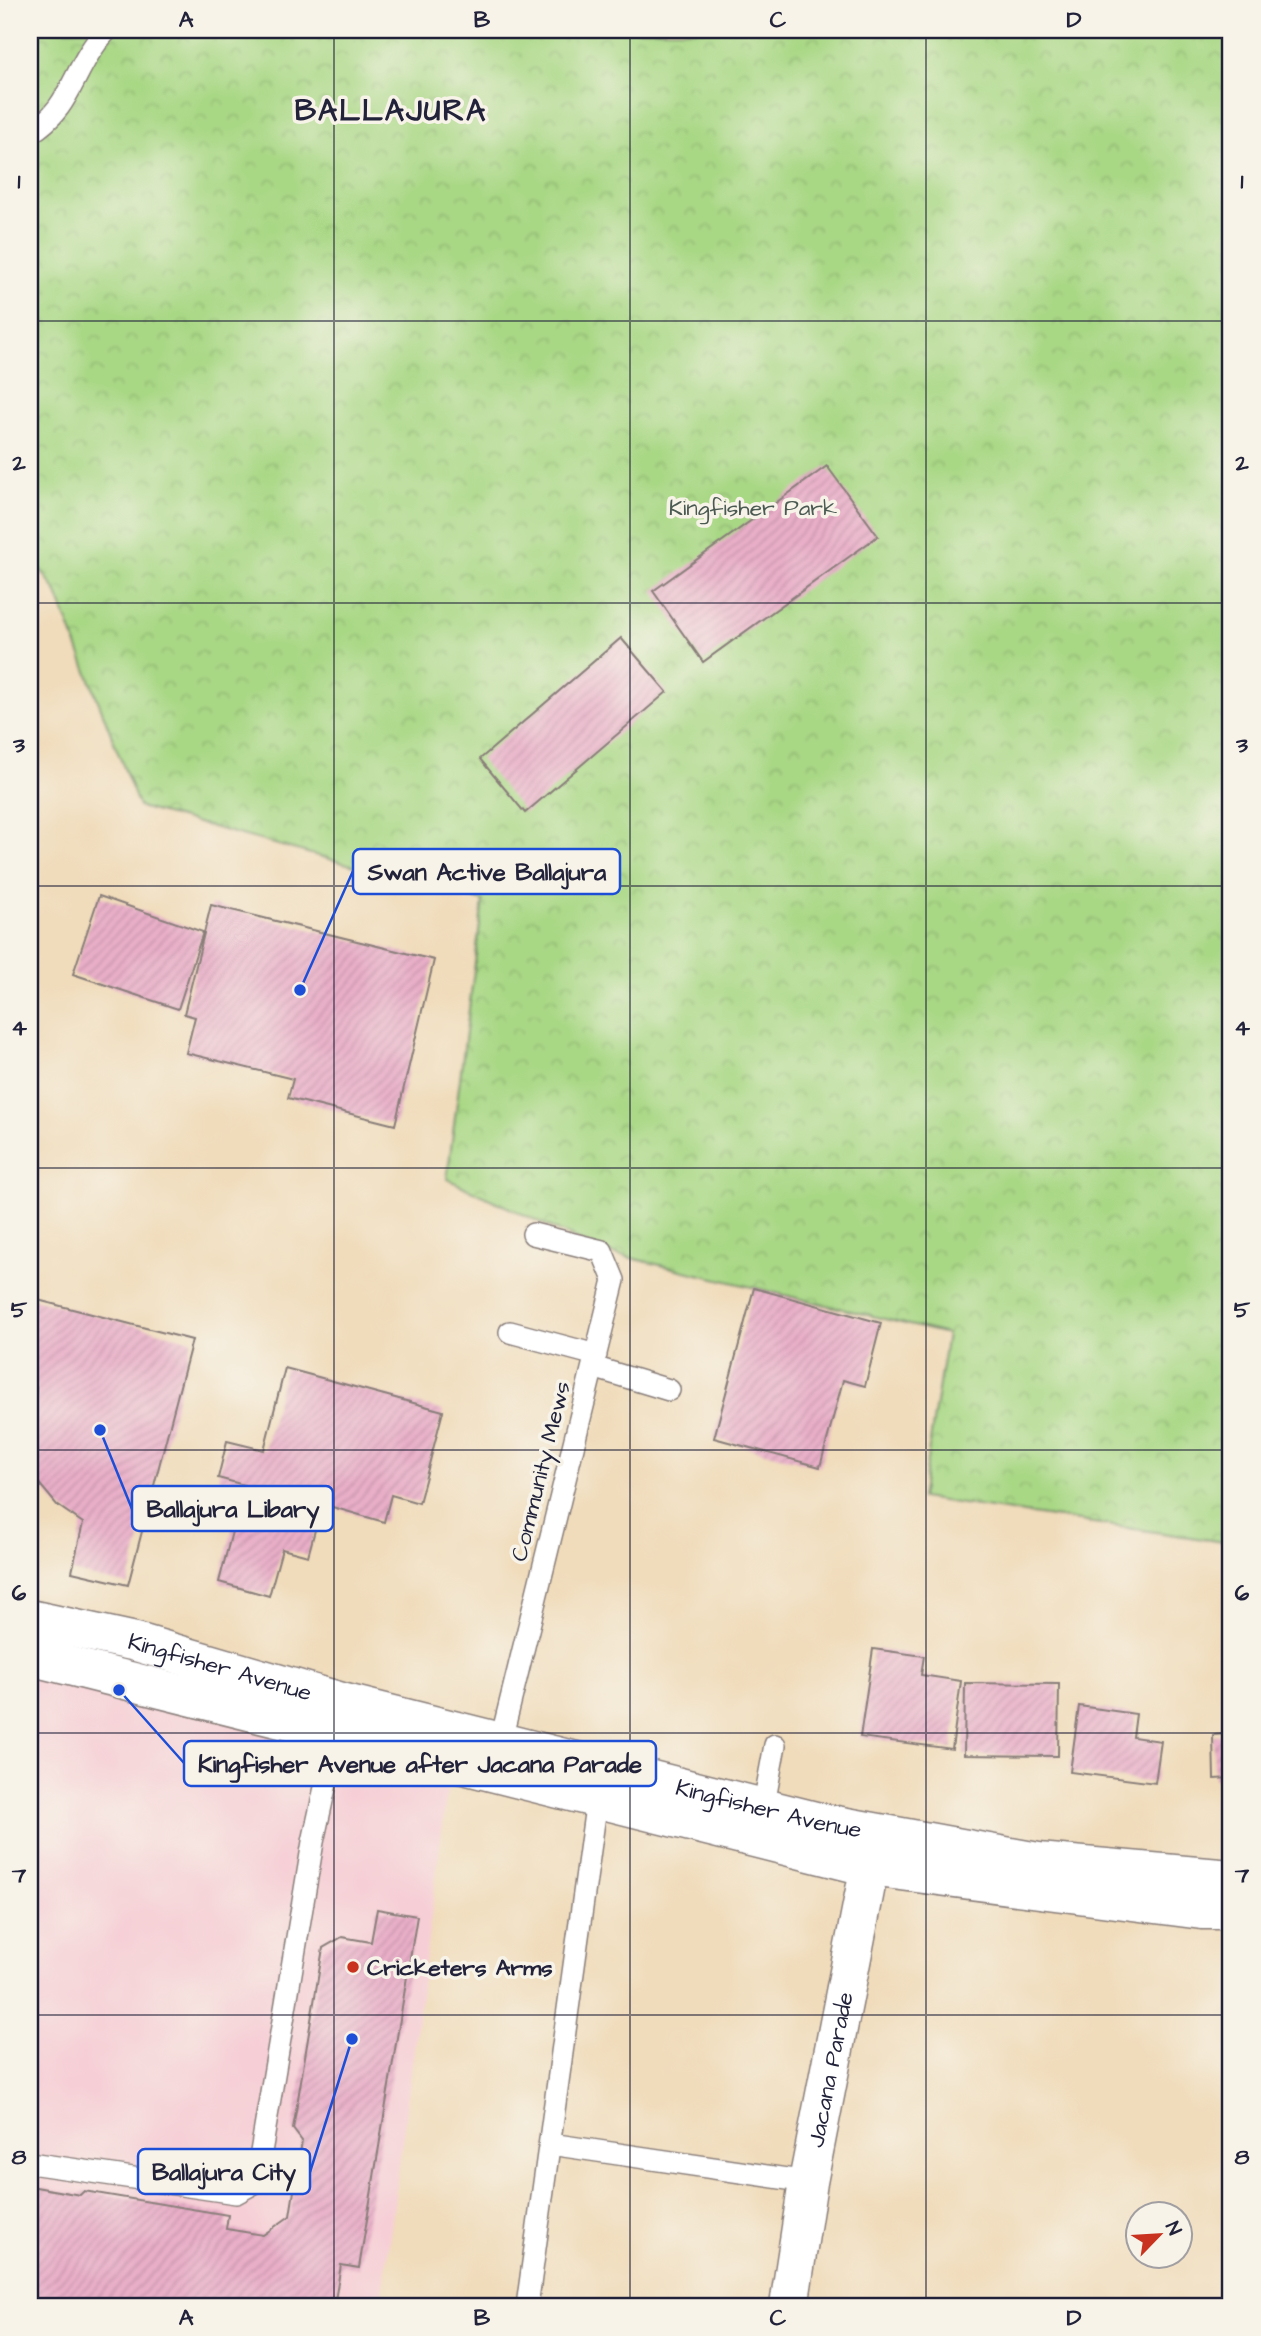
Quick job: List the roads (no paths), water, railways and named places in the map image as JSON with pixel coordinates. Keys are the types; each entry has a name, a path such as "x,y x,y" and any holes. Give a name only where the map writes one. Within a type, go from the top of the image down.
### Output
{"street":[{"name":"Kingfisher Avenue","path":"30,1619 136,1642 341,1719"},
{"name":"Kingfisher Avenue","path":"30,1656 341,1719 873,1850 1202,1910 1231,1910"},
{"name":"Kingfisher Avenue","path":"873,1850 1231,1879"},
{"name":"Jacana Parade","path":"789,2306 808,2182 873,1850"}],"lane":[{"path":"30,133 57,113 86,54 107,30"},
{"name":"Community Mews","path":"497,1757 614,1280 602,1251 533,1234"},
{"path":"510,1332 669,1390"},
{"path":"30,2163 236,2193 256,2182 313,1842 341,1719"},
{"path":"760,1823 775,1745"},
{"path":"527,2306 599,1783"},
{"path":"550,2144 808,2182"}],"place":[{"name":"Swan Active Ballajura","path":"300,990"},
{"name":"Ballajura Libary","path":"100,1430"},
{"name":"Kingfisher Avenue after Jacana Parade","path":"119,1690"},
{"name":"Cricketers Arms","path":"353,1967"},
{"name":"Ballajura City","path":"352,2039"}],"district":[{"name":"BALLAJURA","path":"391,110"}],"park label":[{"name":"Kingfisher Park","path":"753,507"}]}
